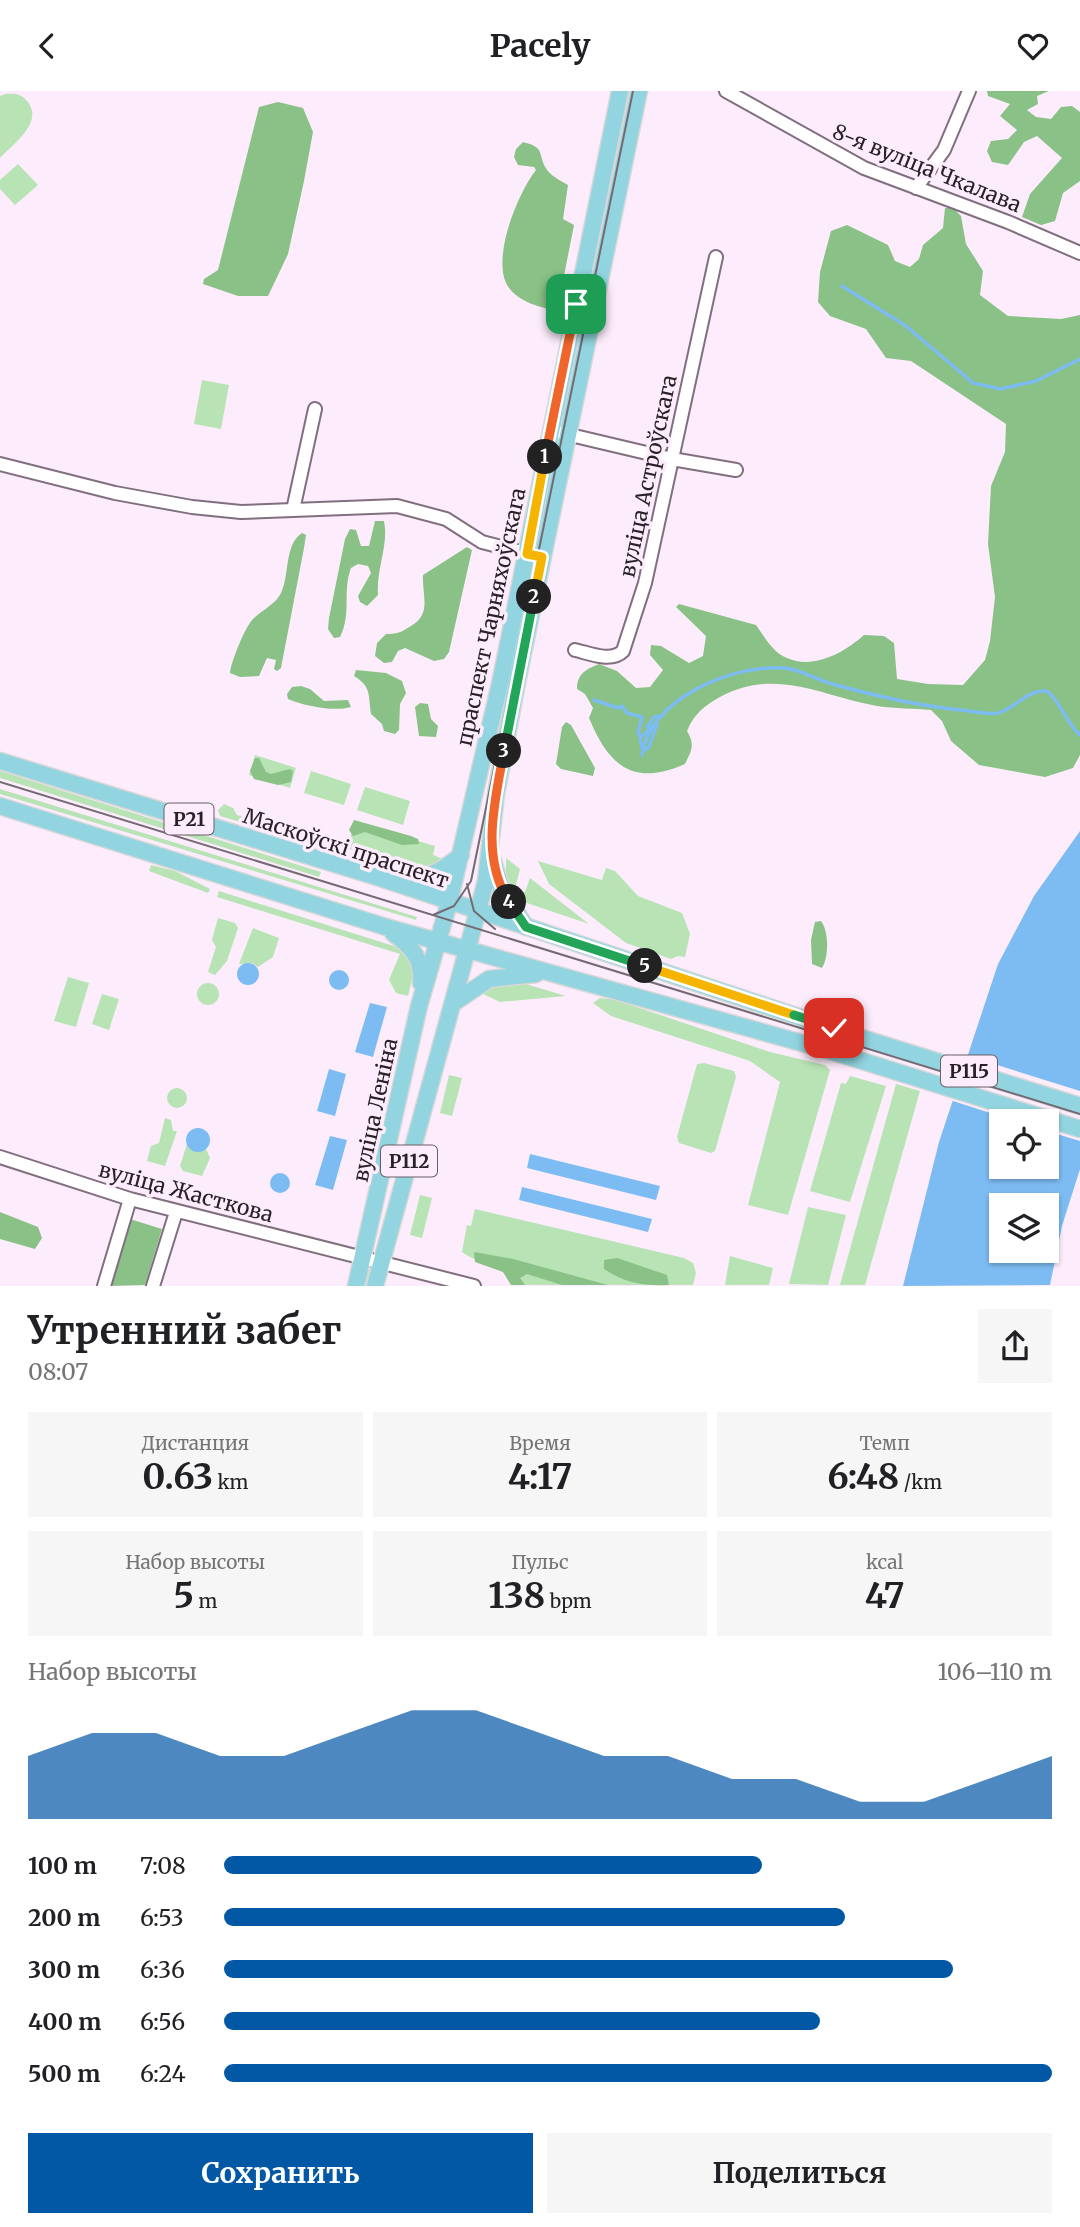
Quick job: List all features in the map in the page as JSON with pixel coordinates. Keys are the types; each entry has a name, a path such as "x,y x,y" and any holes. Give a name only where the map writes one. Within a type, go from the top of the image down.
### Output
{"main road":[{"name":"праспект Чарняхоўскага","path":"468,950 491,852 496,794 535,555 551,431 620,91"},
{"name":"праспект Чарняхоўскага","path":"449,903 567,435 639,91"},
{"name":"Маскоўскі праспект","path":"0,761 377,877 478,912"},
{"name":"Р21","path":"0,806 386,927 468,950"},
{"path":"491,852 502,891 526,927"},
{"path":"377,877 424,879 437,874 461,855"},
{"name":"вуліца Леніна","path":"356,1286 419,1006 449,903"},
{"name":"Р115","path":"478,912 859,1037 1080,1106"},
{"path":"386,927 418,956 422,967 419,1006"},
{"name":"Р115","path":"468,950 852,1058 1080,1129"},
{"name":"вуліца Леніна","path":"375,1286 468,950"},
{"path":"455,1002 479,984 496,977 552,974"}],"street":[{"name":"8-я вуліца Чкалава","path":"726,91 824,148 1080,253"},
{"path":"916,188 944,150 969,91"},
{"name":"вуліца Астроўскага","path":"575,650 609,657 618,656 623,651 645,583 716,257"},
{"path":"293,510 315,409"},
{"path":"551,431 672,460 736,470"},
{"path":"0,464 115,493 192,507 241,512 397,506 437,515 482,542 535,555"},
{"name":"вуліца Жасткова","path":"0,1157 176,1212 474,1286"},
{"path":"104,1286 130,1199"},
{"path":"153,1286 176,1212"}],"green space":[{"path":"987,91 1049,91 1037,96 1038,104 1027,110 1036,117 1051,119 1061,107 1072,106 1080,112 1080,181 1063,193 1055,221 1041,225 1022,217 1030,194 1062,158 1037,136 1024,142 1008,165 992,162 987,151 991,141 1008,139 1017,130 1000,116 1010,104 988,96"},
{"path":"6,94 25,99 32,109 32,117 25,132 0,158 0,96"},
{"path":"278,102 303,108 313,132 304,181 288,254 268,296 238,296 203,284 204,279 218,270 259,107"},
{"path":"523,142 536,147 548,171 568,185 563,219 574,225 557,311 521,299 506,283 503,271 509,224 522,193 536,170 534,167 518,165 514,157 516,149"},
{"path":"18,164 38,185 15,205 0,189 0,180"},
{"path":"945,208 953,208 961,216 966,244 983,271 980,295 1008,316 1061,319 1080,315 1080,755 1073,768 1045,777 979,765 951,741 942,721 931,710 877,706 799,687 760,684 720,697 696,715 687,731 692,747 685,764 667,771 651,773 625,768 614,760 597,735 589,718 593,708 585,694 577,689 579,679 586,670 599,664 617,671 636,688 650,687 663,670 650,655 651,645 661,646 689,663 703,656 706,636 676,607 679,604 756,625 777,652 797,661 808,662 828,657 864,635 884,636 894,643 897,679 928,684 963,685 985,660 995,597 988,544 991,486 1005,452 1006,424 911,361 886,358 866,329 830,316 818,302 820,272 831,231 847,225 888,245 895,261 910,267 919,259 923,245 943,228"},
{"path":"202,380 229,385 221,429 194,424"},
{"path":"375,521 384,521 385,530 378,595 367,606 360,602 358,596 371,573 368,566 358,564 351,568 344,628 340,637 334,638 328,629 329,618 345,539 350,529 356,530 361,546 369,546"},
{"path":"302,533 306,535 304,548 281,668 277,671 274,669 276,660 267,658 259,676 240,677 230,673 250,623 281,593 292,545"},
{"path":"467,547 472,550 449,652 444,659 434,661 405,648 398,651 392,662 384,663 375,656 377,643 386,634 402,631 422,616 423,575"},
{"path":"356,670 386,673 402,681 406,693 400,704 399,730 395,734 384,731 382,724 371,714 368,692 364,684 354,676"},
{"path":"292,687 310,689 324,701 348,700 351,707 319,707 288,699 287,694"},
{"path":"420,703 428,704 431,719 438,726 436,737 419,736 415,707"},
{"path":"566,722 571,725 595,768 593,776 561,769 556,764 562,727"},
{"path":"255,755 296,768 290,788 249,775"},
{"path":"255,758 259,758 266,772 271,774 290,769 293,771 291,782 278,785 254,779 250,771"},
{"path":"0,771 321,872 319,877 0,778"},
{"path":"311,771 351,784 344,805 304,793"},
{"path":"365,787 410,801 403,825 357,810"},
{"path":"0,789 417,917 416,920 0,794"},
{"path":"224,804 233,808 237,815 317,841 348,845 355,822 435,846 433,855 446,860 419,871 355,850 313,844 220,816 218,810"},
{"path":"354,820 411,836 418,839 419,844 402,845 365,832 353,836 349,830"},
{"path":"506,858 520,869 515,889 525,892 530,878 589,924 515,899 506,879"},
{"path":"538,861 602,880 606,868 615,871 638,896 682,913 690,934 685,957 671,959 626,943 549,884"},
{"path":"151,865 175,871 210,889 208,893 149,871"},
{"path":"219,891 400,948 409,959 413,970 408,996 396,993 389,980 400,954 217,897"},
{"path":"218,918 235,923 238,928 227,961 215,975 208,972 216,947 212,940"},
{"path":"821,921 826,931 827,944 822,968 812,964 811,940 815,922"},
{"path":"253,928 279,938 273,957 258,967 252,963 239,964"},
{"path":"68,977 89,983 76,1027 54,1021"},
{"path":"519,982 566,996 500,1002 479,992 481,988"},
{"path":"208,983 216,986 219,994 216,1002 208,1005 200,1002 197,994 200,986"},
{"path":"102,994 119,999 109,1030 92,1024"},
{"path":"600,998 616,1000 770,1052 825,1065 830,1070 788,1215 748,1205 780,1082 750,1061 611,1016 593,1003"},
{"path":"704,1063 734,1071 736,1077 715,1151 711,1153 679,1143 677,1137 697,1064"},
{"path":"449,1075 462,1078 452,1116 440,1113"},
{"path":"850,1076 886,1086 850,1202 810,1191 841,1083 846,1084"},
{"path":"896,1084 920,1091 865,1285 840,1285"},
{"path":"173,1088 181,1088 187,1098 181,1108 173,1108 167,1102 167,1094"},
{"path":"165,1118 171,1120 173,1131 177,1131 165,1166 147,1161 151,1146 159,1143"},
{"path":"187,1144 196,1152 206,1149 210,1158 202,1176 183,1171 180,1166"},
{"path":"420,1195 432,1198 422,1238 410,1235"},
{"path":"808,1207 846,1215 828,1285 789,1284"},
{"path":"475,1209 684,1258 693,1263 696,1273 693,1285 517,1285 506,1274 462,1252 467,1225 471,1226"},
{"path":"0,1212 38,1227 42,1238 35,1249 0,1239"},
{"path":"130,1219 162,1229 145,1285 109,1286"},
{"path":"474,1252 513,1259 608,1285 562,1285 527,1274 520,1278 525,1285 511,1285 503,1272 475,1262"},
{"path":"730,1256 773,1268 769,1285 725,1285"},
{"path":"617,1258 667,1275 669,1285 635,1283 604,1269 604,1260"}],"water":[{"path":"1080,831 1080,1169 1059,1241 1059,1193 989,1193 989,1263 1054,1263 1050,1285 903,1286 939,1142 998,964 1034,896"},
{"path":"244,963 252,963 259,970 259,978 252,985 244,985 237,978 237,970"},
{"path":"339,970 346,973 349,980 346,987 339,990 332,987 329,980 332,973"},
{"path":"370,1003 387,1007 373,1057 355,1052"},
{"path":"329,1069 346,1074 335,1116 317,1111"},
{"path":"198,1128 206,1132 210,1140 206,1148 198,1152 190,1148 186,1140 190,1132"},
{"path":"330,1136 347,1140 333,1190 315,1185"},
{"path":"530,1154 660,1186 656,1200 527,1168"},
{"path":"280,1173 287,1176 290,1183 287,1190 280,1193 273,1190 270,1183 273,1176"},
{"path":"522,1187 652,1219 648,1232 519,1200"}],"pier":[{"path":"965,1055 1080,1091 1080,1141 1059,1135 1059,1109 989,1109 989,1113 950,1100"}],"waterway":[{"path":"842,286 906,326 973,383 1001,389 1036,381 1080,359"},
{"path":"642,755 648,735 660,717 677,701 719,679 764,668 791,669 830,683 898,700 985,713 998,713 1033,693 1045,691 1053,697 1080,735"},
{"path":"594,700 618,708 622,706 627,713 642,717 638,733 641,736"},
{"path":"647,727 654,717 662,716"},
{"path":"653,726 640,738 643,751 649,747 657,725"}],"tram line":[{"path":"433,915 454,906 471,881 633,91"},
{"path":"0,782 1080,1114"},
{"path":"467,884 474,911 495,929"}],"route":[{"path":"576,304 527,554 542,557 496,794 491,852 496,878 526,927 834,1028"}]}
